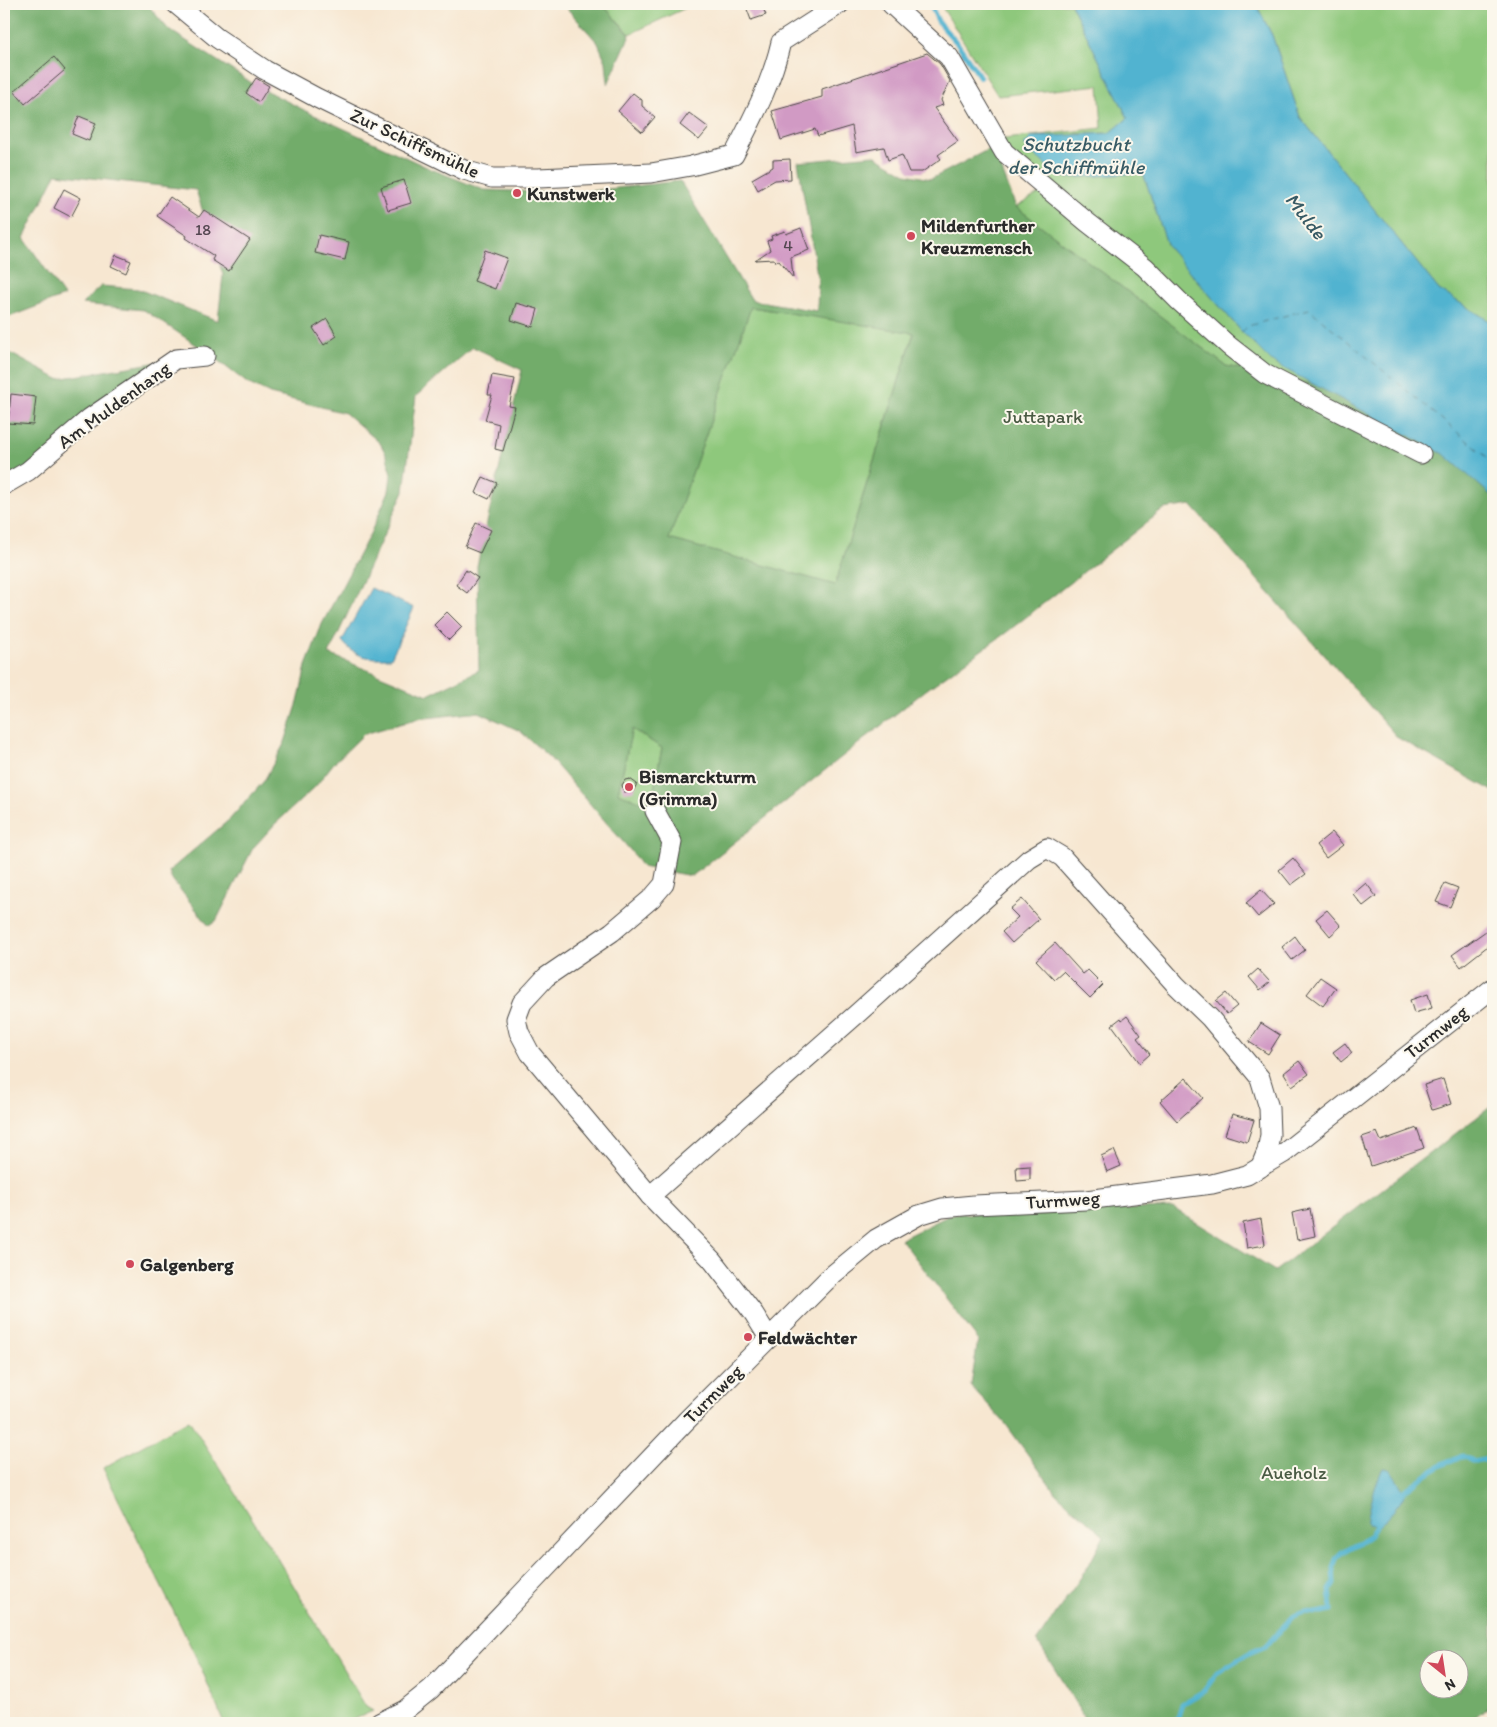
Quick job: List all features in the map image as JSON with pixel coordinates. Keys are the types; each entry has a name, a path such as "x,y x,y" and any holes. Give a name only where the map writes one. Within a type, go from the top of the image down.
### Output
{"street":[{"name":"Zur Schiffsmühle","path":"176,4 217,38 265,70 317,98 464,170 492,178 651,173 691,166 734,154 765,93 781,42 840,4"},
{"path":"891,4 949,57 1004,152 1087,222 1145,267 1229,346 1265,374 1421,454"},
{"name":"Am Muldenhang","path":"4,486 28,471 90,418 176,359 205,356"},
{"path":"655,811 672,842 664,884 652,898 612,932 546,977 522,1003 516,1019 519,1032 530,1053 650,1196 712,1260 754,1314 769,1338"},
{"path":"650,1196 1029,859 1047,848 1062,857 1176,985 1239,1050 1260,1078 1269,1108 1270,1134 1267,1151 1260,1168"},
{"name":"Turmweg","path":"379,1723 405,1710 431,1689 686,1421 831,1276 876,1239 919,1215 942,1208 1086,1200 1212,1184 1247,1175 1284,1153 1493,988"}],"green space":[{"name":"Juttapark","path":"4,4 147,4 168,29 255,85 310,113 431,169 484,190 572,193 680,181 752,300 817,311 818,280 798,162 874,155 906,174 931,179 993,147 1016,207 1226,366 1316,385 1446,455 1493,497 1493,791 1398,738 1191,505 1164,509 1007,632 926,690 692,876 642,867 631,851 550,758 520,731 479,712 417,719 364,734 333,764 315,787 275,824 253,848 216,921 209,926 171,878 169,871 230,819 264,781 285,742 298,702 306,666 322,624 370,534 389,491 391,475 387,456 380,443 345,413 270,394 247,383 204,350 144,310 82,304 101,286 138,289 218,321 223,275 196,190 56,174 24,238 64,296 4,319","holes":["751,307 914,333 835,585 669,539","473,347 522,370 477,566 479,670 428,695 329,654 404,491 416,396","632,729 662,748 651,805 618,793"]},
{"path":"563,4 602,4 630,35 608,84 606,62 598,43"},
{"path":"602,4 694,4 630,34"},
{"path":"940,4 1071,4 1128,118 1110,133 1076,134 1067,178 1143,173 1168,247 1242,332 1272,362 1316,385 1226,366 1016,207 1047,189 996,140 1102,128 1099,85 998,96"},
{"path":"1256,4 1493,4 1493,323 1439,290 1300,117 1272,35"},
{"path":"751,307 914,332 835,585 669,539"},
{"path":"4,350 58,379 176,359 4,485"},
{"path":"632,729 662,748 651,806 618,793"},
{"name":"Aueholz","path":"1493,1105 1493,1702 1466,1723 1087,1723 1037,1641 1088,1567 1104,1536 1056,1493 1005,1423 971,1386 978,1340 901,1239 952,1214 1173,1208 1275,1271"},
{"path":"189,1420 274,1553 366,1707 373,1711 346,1723 224,1723 199,1663 103,1468"}],"water":[{"path":"1071,4 1256,4 1272,35 1300,117 1439,290 1493,323 1493,497 1445,455 1272,362 1242,332 1168,247 1143,173 1067,178 1048,167 1024,145 1032,137 1110,133 1128,118"},
{"path":"371,588 414,608 391,658 376,658 358,654 347,647 342,641"},
{"path":"1383,1468 1392,1472 1402,1487 1404,1494 1394,1510 1380,1525 1376,1526 1368,1524 1368,1519 1378,1479"}],"building":[{"path":"745,4 761,4 766,15 751,20"},
{"path":"927,53 940,64 950,81 941,100 943,105 934,108 958,141 938,155 941,159 922,172 909,172 902,155 888,160 884,147 856,152 852,126 818,136 815,129 781,140 772,111 822,97 822,89"},
{"path":"54,57 65,70 25,104 14,91"},
{"path":"256,78 269,86 259,102 246,93"},
{"path":"633,93 642,100 642,106 655,117 642,132 618,111"},
{"path":"689,113 709,128 699,140 680,125"},
{"path":"79,116 96,123 89,141 72,134"},
{"path":"790,159 791,179 775,180 758,190 752,179 773,167 773,160"},
{"path":"404,180 411,203 388,210 381,187"},
{"path":"64,189 81,198 71,217 54,208"},
{"path":"170,197 199,217 204,210 250,240 229,271 212,260 214,256 157,216"},
{"path":"801,228 809,250 791,257 793,278 779,261 775,262 774,259 755,260 770,250 767,241 772,239 771,236 785,231 786,234"},
{"path":"319,235 349,242 345,260 315,253"},
{"path":"485,250 507,258 495,289 474,281"},
{"path":"116,255 131,261 126,273 111,266"},
{"path":"516,303 538,309 533,327 511,320"},
{"path":"327,319 337,336 324,345 313,328"},
{"path":"492,375 515,379 509,406 515,407 503,451 495,449 499,424 485,420 492,395 488,395"},
{"path":"11,394 36,397 33,425 8,423"},
{"path":"483,477 497,483 489,499 476,493"},
{"path":"476,523 491,530 480,553 465,547"},
{"path":"466,570 478,578 467,593 456,585"},
{"path":"447,612 462,627 449,640 434,625"},
{"name":"Bismarckturm (Grimma)","path":"630,779 637,784 633,791 624,792 622,785 625,780"},
{"path":"1332,832 1343,845 1326,858 1316,845"},
{"path":"1293,858 1306,874 1291,885 1279,870"},
{"path":"1366,883 1376,896 1363,906 1353,894"},
{"path":"1445,883 1458,888 1450,907 1436,902"},
{"path":"1261,890 1274,904 1258,917 1246,903"},
{"path":"1022,899 1039,919 1012,943 1002,932 1018,917 1010,909"},
{"path":"1327,910 1341,926 1330,936 1316,919"},
{"path":"1493,926 1493,942 1461,967 1452,955"},
{"path":"1295,936 1305,950 1292,960 1282,947"},
{"path":"1055,943 1083,974 1088,970 1103,985 1090,998 1063,971 1054,979 1036,960"},
{"path":"1258,969 1270,982 1260,990 1249,977"},
{"path":"1320,977 1336,988 1323,1006 1307,994"},
{"path":"1226,993 1237,1006 1227,1014 1216,1001"},
{"path":"1428,994 1432,1008 1414,1013 1410,1000"},
{"path":"1127,1016 1141,1035 1137,1038 1150,1054 1140,1063 1112,1025"},
{"path":"1261,1023 1280,1035 1268,1054 1249,1042"},
{"path":"1345,1043 1352,1053 1341,1062 1333,1052"},
{"path":"1299,1061 1309,1074 1292,1086 1284,1073"},
{"path":"1186,1078 1203,1098 1177,1121 1160,1101"},
{"path":"1443,1079 1451,1104 1432,1110 1424,1085"},
{"path":"1232,1114 1254,1120 1247,1142 1225,1135"},
{"path":"1417,1128 1424,1148 1371,1166 1362,1137 1377,1132 1381,1141"},
{"path":"1114,1150 1121,1166 1107,1172 1101,1156"},
{"path":"1030,1166 1030,1180 1017,1181 1016,1167"},
{"path":"1310,1209 1315,1236 1297,1240 1292,1213"},
{"path":"1261,1219 1265,1245 1247,1248 1243,1223"}],"waterway":[{"path":"930,4 939,23 958,44 980,77"},
{"path":"1400,1495 1430,1472 1450,1461 1465,1457 1474,1462 1493,1458"},
{"path":"1176,1723 1182,1704 1204,1691 1217,1673 1247,1654 1266,1646 1292,1617 1305,1612 1316,1613 1332,1610 1330,1590 1334,1584 1333,1567 1337,1557 1342,1552 1369,1537 1379,1521"}],"ferry route":[{"path":"1242,332 1248,326 1309,309 1493,462"}],"place":[{"name":"Kunstwerk","path":"517,193"},
{"name":"Mildenfurther Kreuzmensch","path":"911,236"},
{"name":"Bismarckturm (Grimma)","path":"629,787"},
{"name":"Galgenberg","path":"130,1264"},
{"name":"Feldwächter","path":"748,1337"}],"water label":[{"name":"Schutzbucht der Schiffmühle","path":"1076,156"},
{"name":"Mulde","path":"1306,216"}]}
